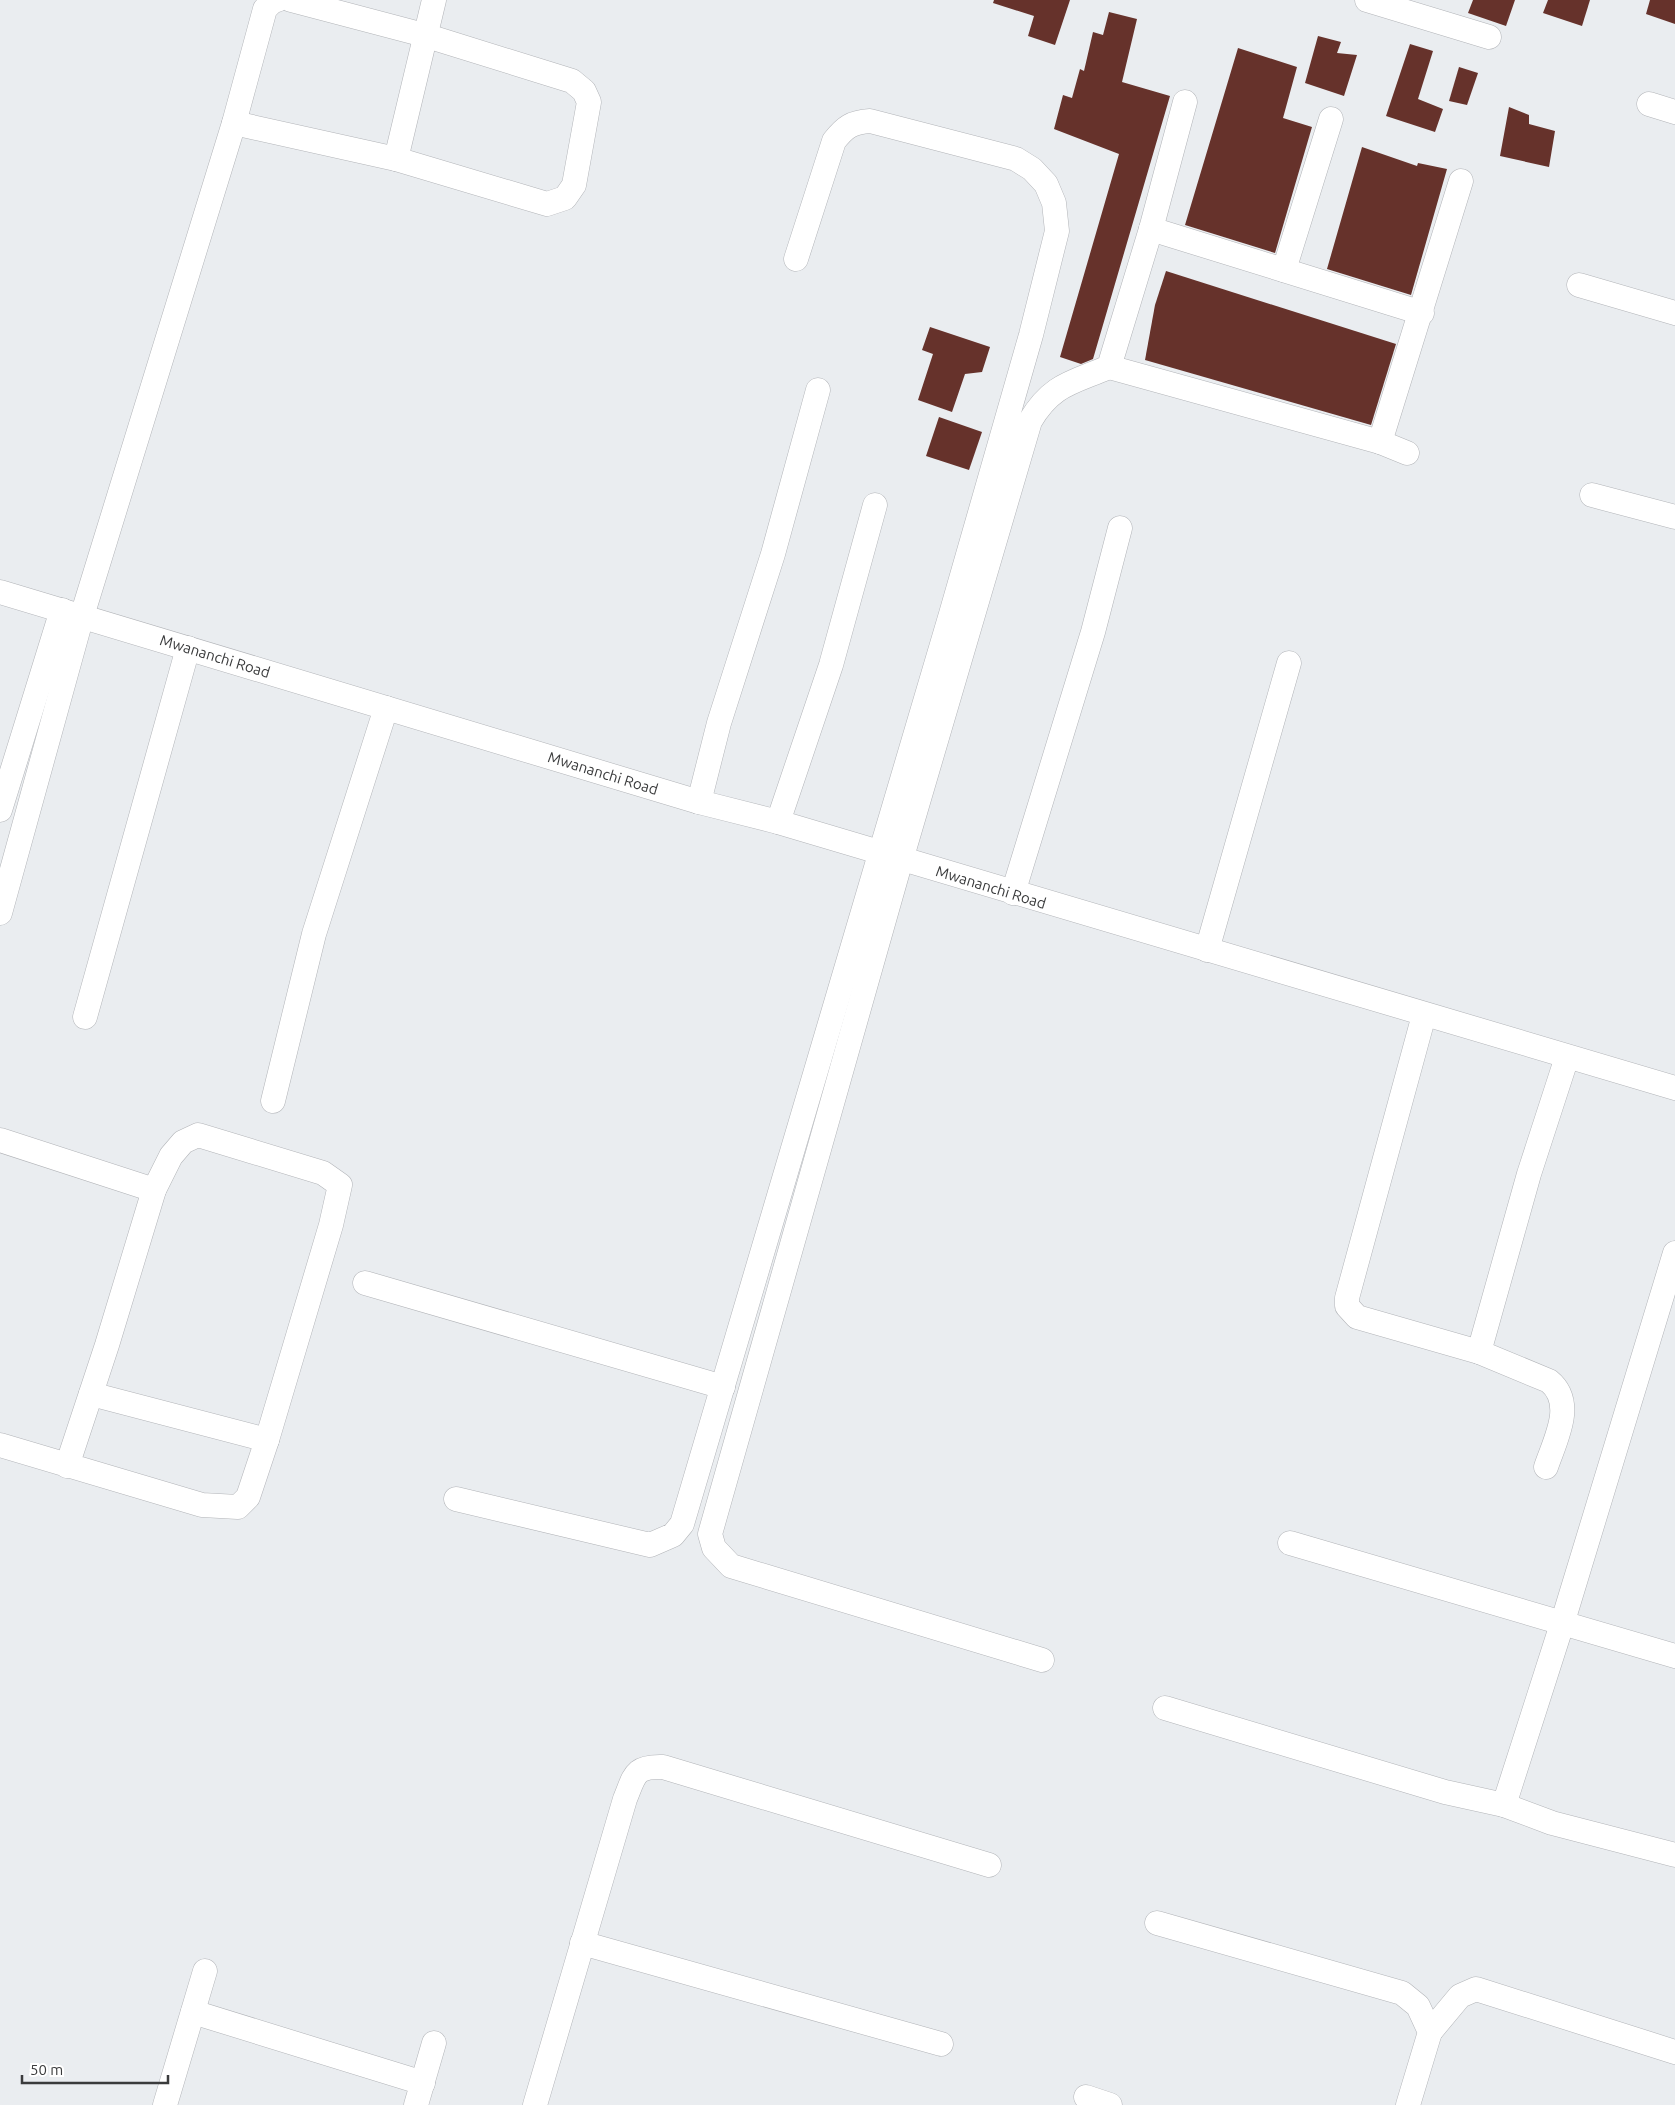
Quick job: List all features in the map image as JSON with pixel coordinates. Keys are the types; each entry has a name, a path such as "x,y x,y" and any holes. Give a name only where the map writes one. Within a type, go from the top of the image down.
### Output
{"street":[{"path":"0,810 72,613 234,123 265,10 273,1 277,0"},
{"path":"234,123 396,159 547,204 564,198 574,185 589,102 584,91 572,81 424,35 291,0"},
{"path":"396,159 424,35 434,0"},
{"path":"1367,0 1404,5 1489,37"},
{"path":"1109,367 1151,229 1185,102"},
{"path":"1649,104 1675,112"},
{"path":"1284,270 1331,120"},
{"path":"456,1499 511,1510 650,1545 665,1540 682,1524 951,614 1031,335 1057,231 1054,203 1046,184 1032,169 1016,159 870,121 856,122 845,128 834,141 796,259"},
{"path":"1380,442 1422,313 1461,181"},
{"path":"1151,229 1422,313"},
{"path":"1579,285 1675,313"},
{"path":"1042,1660 731,1566 714,1548 710,1534 901,860 1030,421 1040,404 1054,390 1109,367 1380,442 1407,453"},
{"path":"699,802 719,722 773,554 818,390"},
{"path":"1592,495 1675,517"},
{"path":"778,822 831,665 875,506"},
{"path":"1013,894 1093,632 1120,528"},
{"name":"Mwananchi Road","path":"0,592 699,802 778,822 1013,894 1675,1088"},
{"path":"0,913 72,613"},
{"path":"85,1017 188,648"},
{"path":"1207,950 1288,663"},
{"path":"273,1101 314,934 386,708"},
{"path":"1424,1015 1347,1298 1347,1306 1357,1317 1479,1352 1549,1381 1557,1388 1562,1397 1563,1409 1546,1467"},
{"path":"1479,1352 1529,1174 1567,1057"},
{"path":"0,1445 67,1466 202,1505 238,1507 248,1497 267,1440 332,1225 340,1184 322,1173 198,1135 183,1142 171,1156 154,1190 67,1466"},
{"path":"0,1140 154,1190"},
{"path":"1504,1805 1563,1621 1675,1253"},
{"path":"365,1283 723,1387"},
{"path":"91,1394 267,1440"},
{"path":"1290,1543 1563,1621 1675,1656"},
{"path":"1165,1708 1445,1792 1504,1805 1552,1823 1675,1855"},
{"path":"535,2105 626,1799 634,1776 645,1766 663,1767 989,1865"},
{"path":"1156,1923 1402,1994 1418,2006 1430,2032"},
{"path":"582,1943 941,2044"},
{"path":"165,2105 205,1971"},
{"path":"1408,2105 1430,2032 1460,1996 1476,1989 1675,2052"},
{"path":"193,2012 419,2094 434,2043"},
{"path":"1086,2098 1110,2105"}],"building":[{"path":"994,0 1070,0 1055,45 1028,36 1034,16 993,3"},
{"path":"1473,0 1515,0 1506,26 1468,13"},
{"path":"1548,0 1590,0 1582,26 1543,13"},
{"path":"1650,0 1675,0 1675,24 1646,14"},
{"path":"1109,12 1137,19 1122,82 1170,96 1093,359 1081,364 1060,357 1119,154 1054,129 1063,95 1072,98 1080,69 1084,71 1093,32 1103,35"},
{"path":"1318,36 1341,42 1337,53 1357,55 1344,96 1305,83"},
{"path":"1410,44 1433,51 1418,99 1443,109 1435,132 1386,116"},
{"path":"1238,48 1297,67 1283,118 1312,127 1275,253 1185,225"},
{"path":"1459,67 1478,73 1467,105 1449,101"},
{"path":"1509,107 1529,115 1529,124 1555,131 1549,167 1500,156"},
{"path":"1362,147 1417,166 1418,163 1447,169 1411,295 1327,269"},
{"path":"1166,271 1396,344 1371,425 1145,360 1155,305"},
{"path":"930,327 990,347 982,372 965,374 952,412 918,400 933,354 922,350"},
{"path":"939,417 982,432 969,470 926,456"}]}
